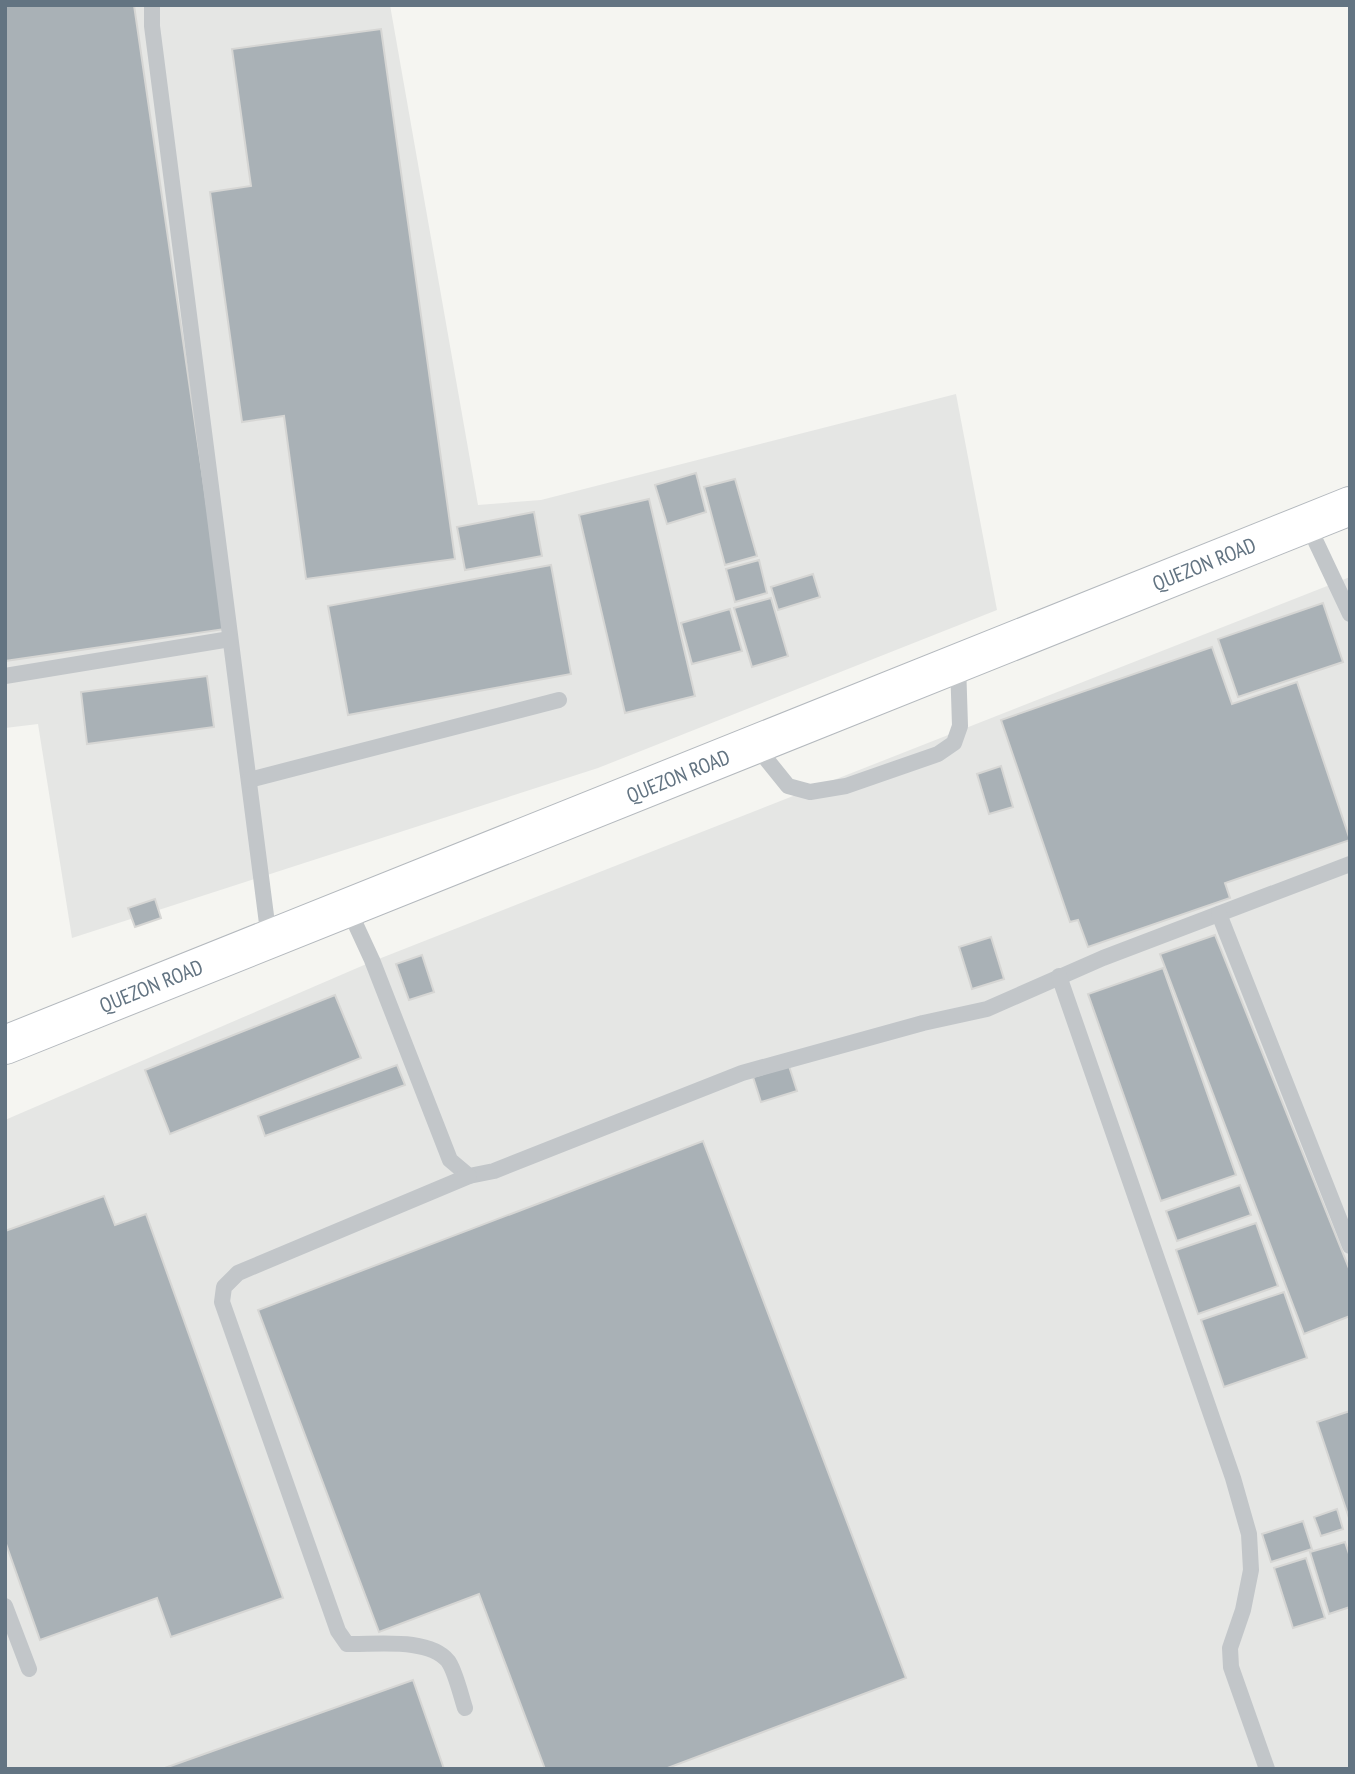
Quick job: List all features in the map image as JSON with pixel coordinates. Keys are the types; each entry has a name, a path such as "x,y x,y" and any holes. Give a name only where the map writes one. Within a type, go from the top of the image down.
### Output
{"main road":[{"name":"QUEZON ROAD","path":"5,1045 1350,506"}],"lane":[{"path":"152,5 154,40 269,939"},
{"path":"1307,523 1350,614"},
{"path":"5,676 230,639"},
{"path":"755,745 788,786 810,792 846,786 938,754 954,743 960,726 958,662"},
{"path":"249,780 559,700"},
{"path":"466,1708 449,1662 435,1651 416,1645 347,1644 338,1631 222,1302 223,1287 238,1273 469,1176 494,1171 742,1073 923,1023 988,1009 1059,976 1350,864"},
{"path":"348,908 372,960 450,1160 469,1176"},
{"path":"1219,914 1350,1246"},
{"path":"1059,976 1225,1452 1249,1534 1251,1570 1243,1609 1230,1648 1231,1667 1267,1769"},
{"path":"5,1606 29,1669"}],"shaded area":[{"path":"5,5 390,5 478,505 541,500 956,394 997,610 598,768 72,938 38,724 5,728"},
{"path":"1350,577 1350,1769 5,1769 5,1120 371,962"}],"building":[{"path":"5,5 134,5 225,629 5,661"},
{"path":"381,29 455,559 306,579 284,416 242,422 210,192 251,186 232,49"},
{"path":"696,473 706,512 667,524 655,485"},
{"path":"735,479 757,556 725,565 704,487"},
{"path":"649,499 695,696 625,713 579,515"},
{"path":"534,512 542,556 465,570 457,527"},
{"path":"759,560 767,593 735,602 726,569"},
{"path":"551,565 571,674 348,715 328,606"},
{"path":"813,574 820,597 778,610 771,587"},
{"path":"771,598 788,656 752,667 734,608"},
{"path":"1323,603 1343,662 1238,697 1218,639"},
{"path":"730,609 742,651 692,664 681,623"},
{"path":"1212,647 1232,704 1297,682 1350,840 1225,883 1230,898 1088,947 1078,920 1070,922 1001,720"},
{"path":"207,676 214,727 87,744 81,692"},
{"path":"1001,766 1013,807 989,814 977,774"},
{"path":"155,899 161,918 135,927 128,908"},
{"path":"1215,935 1350,1271 1350,1316 1304,1334 1160,954"},
{"path":"991,937 1004,979 972,989 959,947"},
{"path":"422,955 434,992 409,1000 396,964"},
{"path":"1163,968 1236,1175 1161,1201 1088,994"},
{"path":"335,995 361,1058 170,1134 145,1070"},
{"path":"397,1065 405,1085 265,1136 258,1116"},
{"path":"789,1066 797,1091 761,1102 753,1077"},
{"path":"703,1141 906,1678 665,1769 545,1769 479,1594 379,1632 258,1310"},
{"path":"1240,1185 1251,1215 1177,1241 1166,1211"},
{"path":"104,1196 115,1225 146,1214 283,1598 171,1637 157,1598 40,1640 5,1541 5,1231"},
{"path":"1256,1223 1278,1286 1198,1314 1176,1250"},
{"path":"1284,1292 1307,1358 1224,1387 1201,1320"},
{"path":"1350,1411 1350,1521 1317,1422"},
{"path":"1337,1509 1343,1529 1321,1536 1314,1517"},
{"path":"1303,1521 1312,1549 1271,1562 1262,1534"},
{"path":"1345,1542 1350,1557 1350,1607 1329,1614 1310,1552"},
{"path":"1306,1558 1325,1618 1293,1628 1274,1568"},
{"path":"413,1680 444,1769 162,1769"}]}
